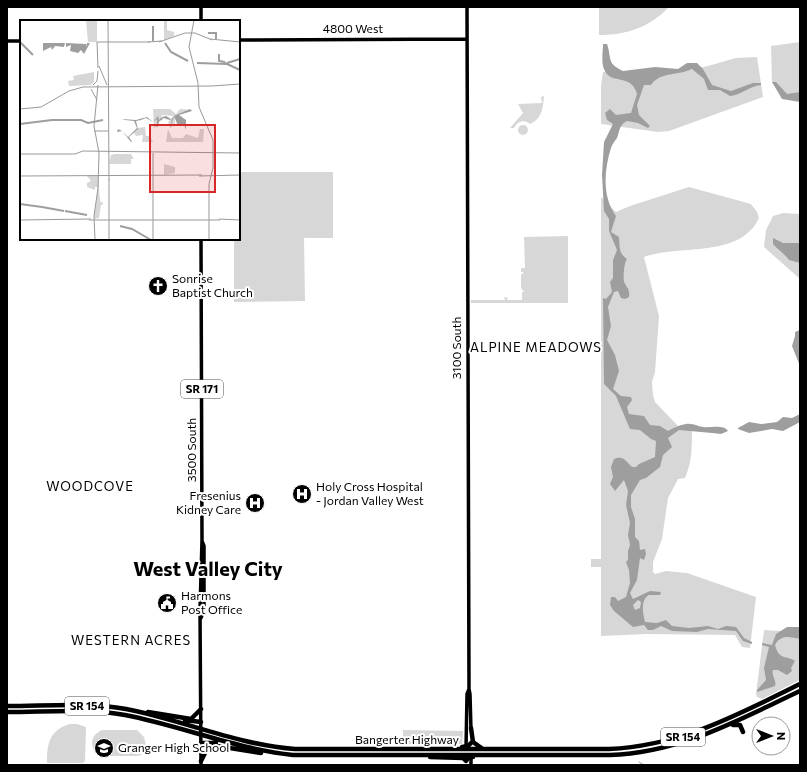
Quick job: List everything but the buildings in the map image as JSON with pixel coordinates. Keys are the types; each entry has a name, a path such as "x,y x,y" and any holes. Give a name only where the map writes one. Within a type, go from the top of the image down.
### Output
{"highway":[{"name":"Bangerter Highway","path":"7,712 93,712 125,715 271,752 299,756 417,754 484,750 595,749 638,747 678,738 708,728 800,684"},
{"name":"SR 154","path":"539,754 610,755 638,753 681,744 724,728 800,691"},
{"name":"Bangerter Highway","path":"7,706 101,706 126,709 278,747 301,749 469,752"},
{"path":"101,706 124,707 190,719 194,717 201,709"},
{"path":"125,715 134,715 158,721 174,718 191,722 201,722"},
{"path":"724,728 739,724 742,726 743,732"},
{"path":"471,728 473,742 484,750"},
{"path":"201,743 209,742 231,746 246,743 270,749 278,747"},
{"path":"466,763 471,743"},
{"path":"201,763 211,745 265,753 271,752"},
{"path":"469,752 531,757 547,751 591,751 595,749"},
{"path":"354,755 359,753 390,752 396,750"},
{"path":"417,754 421,757 463,758 466,763"}],"main road":[{"path":"201,7 201,20"},
{"name":"3100 South","path":"466,7 469,689 471,743"},
{"name":"4800 West","path":"240,40 466,39"},
{"path":"7,41 20,41"},
{"name":"3500 South","path":"201,240 201,763"},
{"name":"3100 South","path":"469,689 467,694 469,752 471,765"}],"shaded area":[{"path":"599,7 669,7 646,25 619,33 599,35"},
{"path":"800,42 800,97 785,96 776,83 772,83 771,46"},
{"path":"603,44 607,44 612,63 623,71 655,67 678,69 687,63 697,63 703,69 712,85 731,91 753,83 761,83 761,85 730,96 720,90 708,90 704,79 692,69 665,76 655,81 651,85 644,85 637,105 639,115 650,126 648,128 638,123 627,121 622,124 617,138 611,148 606,174 606,192 611,209 616,216 611,232 619,237 621,252 627,259 624,267 624,282 629,290 629,297 625,299 621,298 618,291 614,292 608,307 611,326 607,340 615,355 619,371 613,389 621,396 631,397 632,400 627,407 629,414 644,416 650,425 660,426 668,431 684,424 689,424 702,427 720,427 728,431 721,434 679,430 668,438 672,447 663,455 660,467 646,478 640,480 631,495 631,507 635,519 635,537 639,541 640,550 645,549 646,554 644,560 640,558 637,580 630,593 633,599 650,591 661,592 660,595 649,595 644,600 643,607 645,622 657,623 666,620 672,626 689,628 708,626 718,629 726,626 736,627 744,638 752,642 752,644 743,641 736,631 708,629 697,632 672,631 661,626 653,630 648,630 644,625 633,627 614,611 610,605 611,597 615,597 618,601 626,597 630,583 629,570 626,562 628,560 630,545 628,535 630,523 626,505 628,491 624,480 615,491 610,484 613,477 611,467 614,459 617,458 622,458 632,467 636,467 639,464 655,457 656,441 640,430 630,429 616,396 604,384 603,298 606,299 612,292 610,282 613,278 613,260 617,250 609,231 609,219 604,211 602,175 604,142 613,124 607,120 605,113 610,109 616,115 631,113 637,94 634,87 630,83 615,79 607,74 604,69 602,57","holes":["638,600 641,602 640,608 635,610 633,605"]},
{"path":"757,57 763,97 669,131 658,132 601,124 601,85 603,72 666,75 736,58"},
{"path":"772,82 776,82 787,94 800,92 800,102 782,99"},
{"path":"544,96 542,109 534,122 530,124 528,122 521,122 514,128 510,128 523,113 518,104 542,103 541,97"},
{"path":"523,125 528,130 523,135 518,130"},
{"path":"240,172 333,172 333,238 304,238 305,301 234,302 234,240 240,240"},
{"path":"689,187 751,204 757,212 759,218 750,231 738,240 708,248 658,253 644,257 659,316 655,372 652,382 653,395 655,402 679,427 692,430 692,448 689,466 685,478 678,479 668,498 662,539 653,562 653,572 655,574 666,571 687,573 756,597 750,648 742,647 735,635 647,634 601,636 601,567 591,567 591,559 601,559 601,197 616,212"},
{"path":"783,213 800,214 800,279 764,247 766,230 773,216"},
{"path":"568,236 568,303 471,303 471,300 505,300 504,297 508,298 507,300 522,300 522,292 524,292 521,288 521,275 524,272 521,272 521,268 525,268 524,237"},
{"path":"773,238 783,243 800,243 800,263 789,260 773,244"},
{"path":"800,330 800,366 792,346 795,332"},
{"path":"800,414 800,422 783,431 772,429 749,433 738,429 749,422 761,424 777,422 783,417 792,418"},
{"path":"787,627 800,627 800,639 786,637 780,639 775,645 781,656 795,661 791,668 792,671 787,675 778,670 773,670 775,686 757,692 766,680 764,668 769,647 762,645 762,643 772,645 776,634"},
{"path":"764,630 797,632 800,630 800,680 762,699 757,697 756,694"},
{"path":"70,724 77,724 86,727 85,761 83,763 47,763 49,744 53,734"},
{"path":"103,730 137,730 144,737 146,745 141,755 136,756 105,756 97,754 94,751 92,740 96,734"},
{"path":"403,730 463,731 462,744 403,744"}],"waterway":[{"path":"639,762 644,765"}],"place":[{"name":"Sonrise Baptist Church","path":"158,286"},
{"name":"Holy Cross Hospital - Jordan Valley West","path":"302,494"},
{"name":"Fresenius Kidney Care","path":"255,503"},
{"name":"Harmons Post Office","path":"167,603"},
{"name":"Granger High School","path":"104,748"}],"district":[{"name":"ALPINE MEADOWS","path":"536,347"},
{"name":"WOODCOVE","path":"90,486"},
{"name":"West Valley City","path":"208,569"},
{"name":"WESTERN ACRES","path":"131,640"}]}
